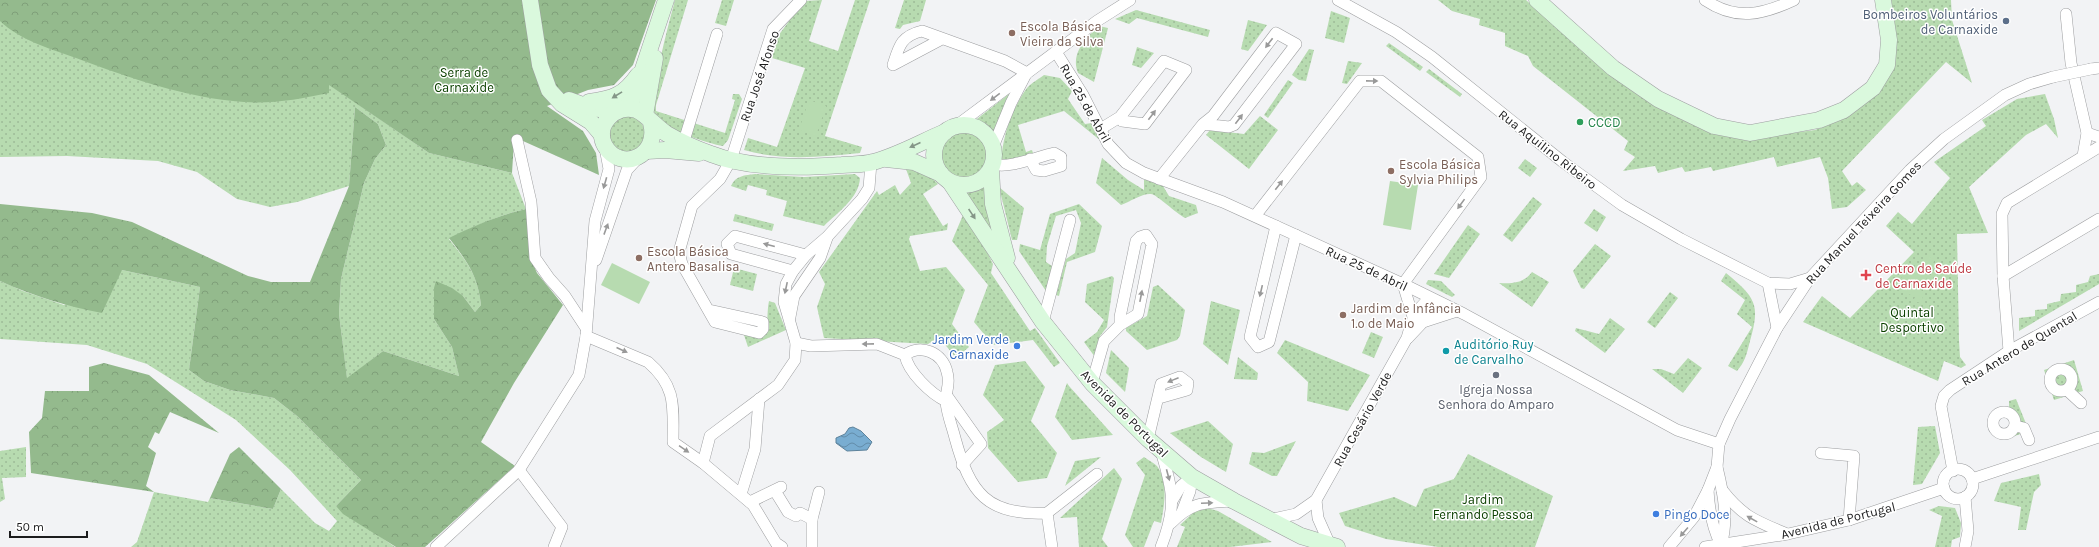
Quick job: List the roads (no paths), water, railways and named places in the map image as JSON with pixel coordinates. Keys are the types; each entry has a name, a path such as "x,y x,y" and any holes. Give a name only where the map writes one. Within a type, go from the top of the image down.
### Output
{"street":[{"path":"530,0 540,65 549,90 562,104 591,122 611,153 619,158 629,160 643,154 665,150 711,154"},
{"name":"Rua José Afonso","path":"708,310 682,264 679,252 692,206 720,179 731,160 773,29 801,0"},
{"path":"945,178 935,164 934,152 938,141 950,129 1098,21 1130,0"},
{"name":"Rua Aquilino Ribeiro","path":"1338,0 1385,26 1432,57 1563,162 1622,205 1768,283 1790,284 1810,278"},
{"path":"1537,0 1613,68 1658,99 1714,126 1750,133 1819,120 1844,110 1873,88 1886,65 1889,40 1883,0"},
{"path":"1705,0 1728,12 1752,15 1774,9 1794,0"},
{"path":"436,547 519,470 579,375 586,332 589,279 595,221 609,169 604,140 604,126 609,117 622,110 634,96 666,1"},
{"path":"589,279 627,170 643,154 652,142 654,132 648,119 666,1"},
{"path":"2066,14 2071,63 2087,133 2083,156"},
{"path":"1159,178 1204,124 1213,116 1276,33 1296,44 1234,126 1229,127 1204,124"},
{"path":"684,141 717,34"},
{"path":"942,39 1005,61 1027,73"},
{"name":"Rua 25 de Abril","path":"1056,52 1102,128 1108,144 1126,163 1144,173 1223,202 1403,284 1677,430 1719,444"},
{"path":"1102,128 1120,117 1164,61 1186,70 1145,124 1122,121 1120,117"},
{"path":"540,65 566,98 591,108 636,110 668,134 711,154 731,160 804,168 878,161 914,162 961,185 973,184 983,179 992,167 994,158 993,147 988,136 979,129 967,125 950,129 878,161 869,188 862,199 827,237 806,255 786,284 784,302 790,318 796,343 795,360 778,385 710,436 703,463"},
{"path":"566,98 589,102 610,100 629,88 643,67"},
{"name":"Rua Manuel Teixeira Gomes","path":"1669,547 1689,526 1708,490 1717,467 1719,444 1777,328 1810,278 1910,170 1944,139 2005,95 2029,84 2053,76 2095,68"},
{"path":"993,147 1011,103 1027,73"},
{"path":"1255,216 1360,81 1381,82 1478,157 1481,177 1403,284 1418,320"},
{"path":"2087,133 2099,138"},
{"path":"518,140 530,202 536,258 549,278 565,296 586,332 648,362 656,368 671,392 673,399 673,442 703,463 750,502 779,545"},
{"path":"2009,351 2003,276 2002,214 2004,207 2007,203 2099,147"},
{"path":"992,167 1001,167 1030,159"},
{"name":"Avenida de Portugal","path":"992,167 992,204 1010,272"},
{"name":"Avenida de Portugal","path":"945,178 1043,322 1092,383 1148,439 1192,476 1234,501 1301,536 1334,546"},
{"path":"2003,276 2099,219"},
{"path":"1043,322 1070,220"},
{"path":"1276,226 1250,337 1258,346 1269,342 1296,235"},
{"path":"1092,383 1104,341 1120,325 1138,314 1152,244 1146,235 1140,237 1136,241 1120,317 1120,325"},
{"path":"793,272 731,254 727,244 735,236 806,255"},
{"path":"790,318 794,296 820,258 827,237"},
{"path":"1267,266 1276,262 1287,270"},
{"path":"1768,283 1777,328"},
{"name":"Rua Cesário Verde","path":"1268,520 1296,514 1316,500 1430,298"},
{"name":"Rua Antero de Quental","path":"1953,470 1941,406 1944,396 1950,390 2009,351 2099,302"},
{"name":"Rua Cesário Verde","path":"1418,320 1457,312"},
{"path":"796,343 811,346 877,344 905,355"},
{"path":"905,355 912,350 928,349 936,355 947,371 949,386 946,398 962,464 978,490 999,508 1012,512 1047,513 1097,474"},
{"path":"905,355 906,363 933,394 946,398 981,444 962,464"},
{"path":"2068,390 2081,403"},
{"path":"1148,439 1159,398"},
{"path":"741,494 755,449 759,399"},
{"path":"2015,426 2024,428 2029,440"},
{"path":"1972,479 2099,437"},
{"path":"1161,450 1170,480 1172,501 1171,523 1161,547"},
{"path":"1821,453 1854,456 1849,520"},
{"name":"Rua Manuel Teixeira Gomes","path":"1717,467 1722,490 1726,524 1721,545"},
{"path":"519,470 562,527 554,547"},
{"path":"1965,497 1952,498 1944,488 1946,476 1953,470 1964,471 1972,479 1972,488 1965,497 1968,531 1965,547"},
{"path":"1172,501 1181,486 1192,476"},
{"path":"1182,512 1190,491 1192,476"},
{"name":"Avenida de Portugal","path":"1705,547 1788,534 1849,520 1944,488"},
{"path":"750,502 779,489 788,512 796,516 800,513 812,519"},
{"name":"Rua Manuel Teixeira Gomes","path":"1708,490 1714,532 1721,545"},
{"name":"Rua Manuel Teixeira Gomes","path":"1722,490 1735,507 1751,519 1788,534"},
{"path":"812,547 812,519 819,492"},
{"path":"1316,500 1318,518 1334,546"},
{"path":"1171,523 1182,512 1199,503 1234,501"},
{"path":"1047,513 1052,547"}],"water":[{"path":"853,427 861,431 872,442 867,450 847,451 836,443 836,438 845,434 849,428"}],"place":[{"name":"Bombeiros Voluntários de Carnaxide","path":"2006,21"},
{"name":"Escola Básica Vieira da Silva","path":"1012,33"},
{"name":"CCCD","path":"1580,122"},
{"name":"Escola Básica Sylvia Philips","path":"1391,171"},
{"name":"Escola Básica Antero Basalisa","path":"639,258"},
{"name":"Centro de Saúde de Carnaxide","path":"1866,275"},
{"name":"Jardim de Infância 1.º de Maio","path":"1343,315"},
{"name":"Jardim Verde Carnaxide","path":"1017,346"},
{"name":"Auditório Ruy de Carvalho","path":"1446,351"},
{"name":"Igreja Nossa Senhora do Amparo","path":"1496,375"},
{"name":"Pingo Doce","path":"1656,514"}],"park label":[{"name":"Serra de Carnaxide","path":"464,80"},
{"name":"Quintal Desportivo","path":"1912,320"},
{"name":"Jardim Fernando Pessoa","path":"1483,506"}]}
